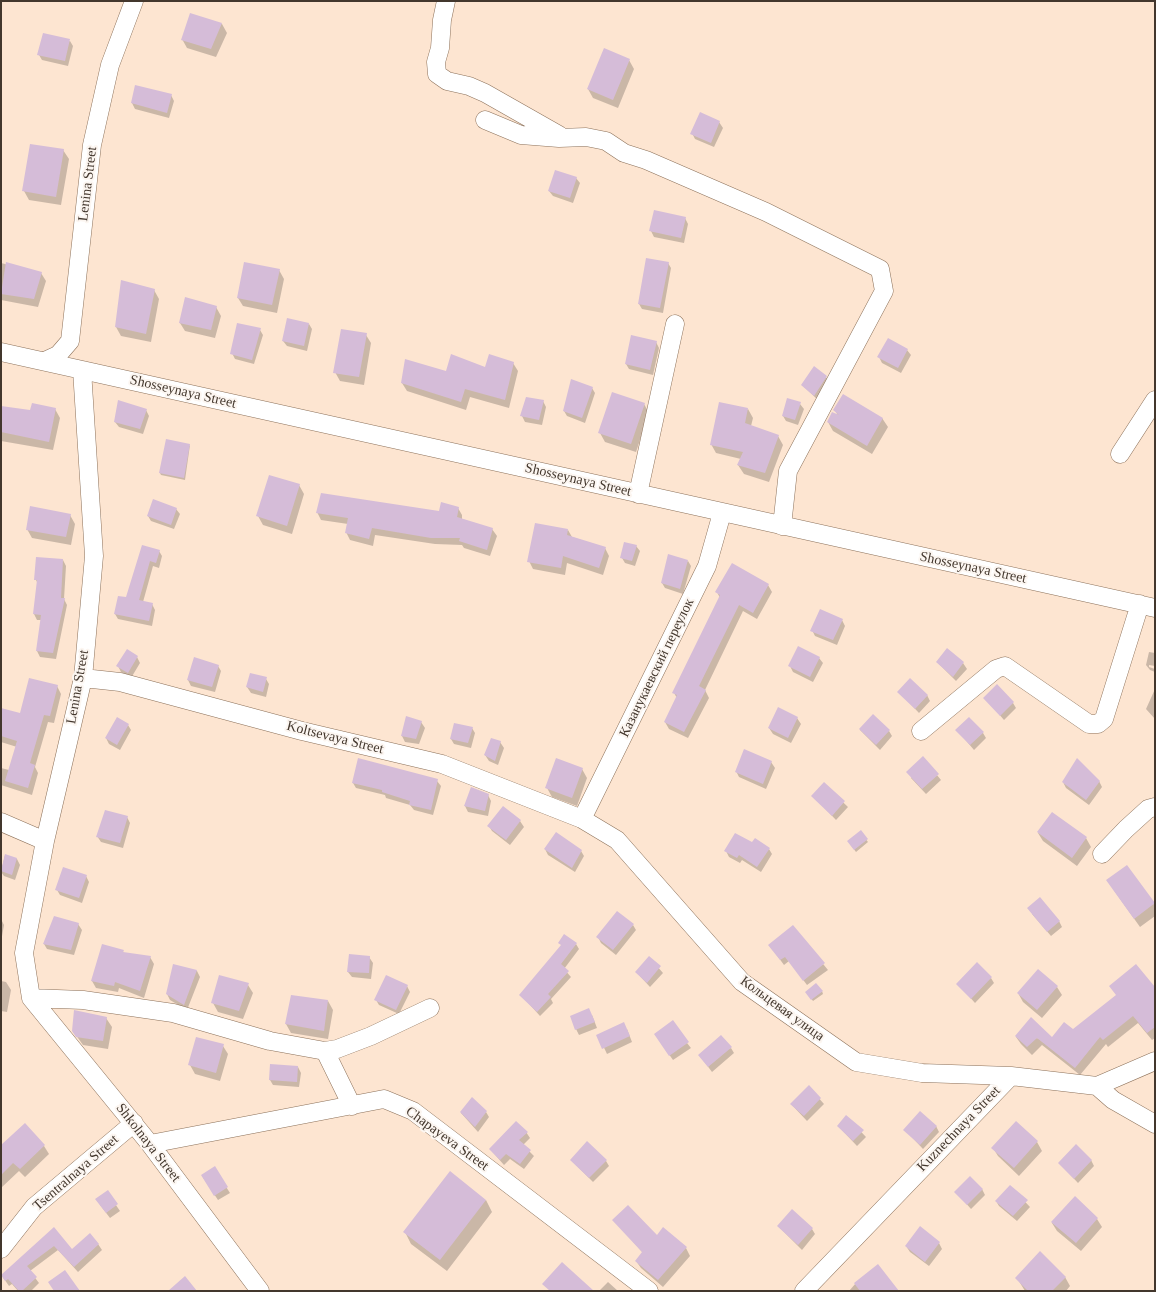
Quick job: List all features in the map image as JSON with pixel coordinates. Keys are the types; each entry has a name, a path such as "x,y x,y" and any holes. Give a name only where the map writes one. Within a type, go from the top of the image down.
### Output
{"street":[{"name":"Lenina Street","path":"45,362 58,355 70,341 92,146 110,65 134,1"},
{"path":"446,1 442,20 440,48 436,62 437,74 447,81 485,93 564,138"},
{"path":"485,120 521,135 564,138 586,137 606,141 624,153 646,160 766,212 880,269 884,291 788,470 782,526"},
{"path":"638,494 675,324"},
{"name":"Shosseynaya Street","path":"1,352 1147,606"},
{"name":"Lenina Street","path":"31,998 24,953 45,841 83,678 94,556 82,370"},
{"path":"1120,454 1155,400"},
{"name":"Казанукаевский переулок","path":"582,819 707,566 722,512"},
{"path":"921,731 996,669 1005,666 1089,724 1098,724 1104,719 1147,606"},
{"name":"Koltsevaya Street","path":"83,678 120,682 302,731 442,764 582,819"},
{"path":"1102,854 1148,809 1155,807"},
{"name":"Кольцевая улица","path":"582,819 617,840 742,982 856,1062 922,1072 1011,1076"},
{"path":"1,822 45,841"},
{"path":"31,998 83,1000 173,1013 270,1041 325,1051 337,1049 371,1036 430,1008"},
{"name":"Shkolnaya Street","path":"31,998 134,1123 260,1291"},
{"path":"325,1051 352,1106"},
{"name":"Kuznechnaya Street","path":"804,1291 1011,1076 1097,1086 1155,1061"},
{"path":"1097,1086 1113,1100 1155,1124"},
{"name":"Chapayeva Street","path":"150,1144 384,1100 413,1111 649,1291"},
{"name":"Tsentralnaya Street","path":"1,1249 34,1208 134,1123"}],"building":[{"path":"190,13 222,23 211,49 181,40"},
{"path":"43,33 70,39 65,61 37,55"},
{"path":"604,48 630,59 613,100 587,89"},
{"path":"135,85 172,94 167,113 131,103"},
{"path":"700,112 720,121 711,143 690,134"},
{"path":"30,144 64,149 56,197 22,191"},
{"path":"555,170 577,177 570,198 548,191"},
{"path":"654,210 686,217 681,238 649,231"},
{"path":"646,258 669,262 660,308 638,304"},
{"path":"6,262 42,272 34,299 1,294"},
{"path":"244,262 280,269 272,305 237,298"},
{"path":"121,280 155,289 146,334 115,327"},
{"path":"185,297 217,306 211,330 179,323"},
{"path":"287,318 309,323 304,346 282,341"},
{"path":"237,323 261,328 252,360 230,354"},
{"path":"341,329 367,333 359,377 333,373"},
{"path":"631,335 657,341 650,370 625,364"},
{"path":"888,338 908,349 898,368 877,357"},
{"path":"451,354 485,367 489,354 514,362 505,400 465,389 461,402 401,383 405,359 446,371"},
{"path":"814,366 827,376 814,396 801,385"},
{"path":"571,379 593,387 582,418 563,411"},
{"path":"612,392 645,403 631,444 598,433"},
{"path":"843,394 883,418 867,446 827,422 832,412 839,415 833,410"},
{"path":"526,397 544,400 539,420 520,416"},
{"path":"787,398 801,402 795,420 782,416"},
{"path":"118,400 147,409 140,429 114,422"},
{"path":"719,402 748,408 745,423 779,435 765,473 737,465 743,452 710,445"},
{"path":"32,403 56,408 49,442 1,432 1,406 30,410"},
{"path":"166,439 190,444 184,478 159,473"},
{"path":"269,475 300,484 287,526 256,516"},
{"path":"321,493 439,511 441,502 459,507 457,517 493,528 487,550 459,541 460,538 431,538 372,528 369,539 345,533 348,518 316,513"},
{"path":"153,499 177,508 171,525 147,516"},
{"path":"30,506 71,514 66,537 26,530"},
{"path":"535,523 568,529 567,535 606,547 599,568 563,556 561,568 527,562"},
{"path":"624,542 637,545 632,561 620,558"},
{"path":"142,545 160,550 156,563 150,561 139,600 153,603 149,621 114,614 118,596 126,597"},
{"path":"668,554 688,560 680,589 661,583"},
{"path":"36,557 63,559 61,598 65,598 53,653 36,651 41,615 33,614 37,580 34,580"},
{"path":"732,563 769,584 753,613 739,605 699,686 706,690 684,732 664,722 677,695 672,693 720,595 715,592"},
{"path":"820,609 843,619 833,640 810,631"},
{"path":"798,646 820,657 810,677 788,666"},
{"path":"947,648 964,662 953,677 936,662"},
{"path":"127,649 138,656 128,673 116,666"},
{"path":"194,657 219,665 212,687 187,680"},
{"path":"250,673 267,677 263,692 246,687"},
{"path":"29,678 58,685 50,716 44,715 30,763 35,765 28,788 5,781 17,741 1,736 1,708 20,713"},
{"path":"910,678 928,695 915,709 897,692"},
{"path":"997,684 1014,702 1000,716 983,698"},
{"path":"778,707 798,717 788,738 768,728"},
{"path":"873,714 890,730 876,745 859,729"},
{"path":"406,716 422,721 416,739 401,736"},
{"path":"117,717 129,724 117,745 105,738"},
{"path":"969,717 984,732 970,745 955,730"},
{"path":"454,723 473,727 468,743 450,739"},
{"path":"491,738 501,741 495,761 484,755"},
{"path":"744,749 772,761 763,784 735,772"},
{"path":"923,756 939,774 922,789 906,772"},
{"path":"358,758 438,779 431,810 409,805 410,801 382,792 382,790 352,783"},
{"path":"556,758 583,768 572,798 545,788"},
{"path":"1077,758 1100,781 1086,800 1062,782"},
{"path":"824,782 845,801 832,816 811,796"},
{"path":"471,787 489,794 485,811 464,806"},
{"path":"503,806 521,820 506,840 487,826"},
{"path":"105,810 128,816 120,843 96,837"},
{"path":"1052,812 1087,837 1072,858 1037,832"},
{"path":"861,830 868,839 854,850 847,841"},
{"path":"556,832 582,850 572,868 544,849"},
{"path":"735,833 752,842 755,838 770,848 757,867 739,855 737,858 724,851"},
{"path":"5,854 17,858 12,875 1,871"},
{"path":"1127,865 1155,903 1134,919 1106,880"},
{"path":"63,867 87,875 79,898 55,890"},
{"path":"1040,897 1060,921 1047,932 1027,908"},
{"path":"617,911 634,924 613,950 596,937"},
{"path":"54,916 79,923 71,950 43,944"},
{"path":"793,925 825,963 803,981 785,957 780,960 768,945"},
{"path":"564,934 577,943 561,964 569,971 548,994 551,997 537,1012 519,995 561,945 558,943"},
{"path":"102,944 124,950 123,952 151,956 140,991 115,982 114,986 91,981"},
{"path":"349,954 370,956 369,973 347,972"},
{"path":"649,956 661,966 647,983 635,972"},
{"path":"977,962 992,977 971,999 956,984"},
{"path":"173,964 197,970 184,1005 166,994"},
{"path":"1136,964 1155,987 1155,1027 1147,1033 1133,1016 1103,1040 1100,1037 1075,1068 1037,1038 1027,1047 1015,1036 1031,1017 1052,1037 1064,1022 1073,1029 1116,995 1109,986"},
{"path":"1038,969 1058,986 1037,1010 1017,993"},
{"path":"219,975 249,983 239,1011 211,1003"},
{"path":"386,975 408,985 396,1010 374,1000"},
{"path":"816,983 823,991 811,1000 805,992"},
{"path":"291,995 328,1000 324,1031 285,1024"},
{"path":"589,1008 595,1022 575,1030 570,1016"},
{"path":"74,1010 107,1017 103,1041 76,1037 72,1031"},
{"path":"673,1020 689,1042 669,1056 654,1034"},
{"path":"624,1022 630,1036 602,1049 596,1035"},
{"path":"721,1035 732,1047 708,1067 698,1055"},
{"path":"196,1037 224,1044 216,1073 188,1065"},
{"path":"270,1064 298,1066 297,1082 269,1080"},
{"path":"809,1085 821,1098 804,1116 790,1104"},
{"path":"472,1097 487,1111 475,1127 460,1112"},
{"path":"920,1111 937,1126 920,1145 903,1130"},
{"path":"846,1115 864,1130 853,1141 837,1126"},
{"path":"516,1121 528,1132 519,1140 531,1150 520,1164 506,1154 500,1160 489,1149"},
{"path":"1016,1121 1038,1141 1014,1168 991,1148"},
{"path":"25,1123 45,1145 20,1169 13,1163 1,1175 1,1145"},
{"path":"587,1141 607,1160 589,1178 570,1160"},
{"path":"1076,1144 1092,1160 1074,1179 1058,1163"},
{"path":"215,1166 228,1187 214,1196 201,1175"},
{"path":"450,1171 486,1200 440,1260 403,1232"},
{"path":"970,1176 983,1189 967,1205 954,1192"},
{"path":"1010,1185 1028,1200 1013,1216 995,1201"},
{"path":"108,1190 118,1204 106,1213 95,1199"},
{"path":"1075,1196 1098,1218 1076,1243 1051,1222"},
{"path":"628,1205 657,1235 663,1227 687,1247 658,1280 635,1261 642,1252 612,1220"},
{"path":"792,1209 813,1228 798,1245 777,1226"},
{"path":"920,1226 940,1242 925,1262 905,1246"},
{"path":"54,1227 72,1249 90,1233 99,1244 74,1267 54,1246 27,1266 37,1277 22,1291 19,1291 8,1279 5,1281 1,1275"},
{"path":"1040,1251 1066,1277 1052,1291 1028,1291 1015,1278"},
{"path":"562,1262 594,1291 550,1291 542,1284"},
{"path":"878,1264 899,1291 860,1291 854,1283"},
{"path":"65,1270 80,1291 54,1291 48,1282"},
{"path":"185,1276 197,1291 168,1291"}]}
